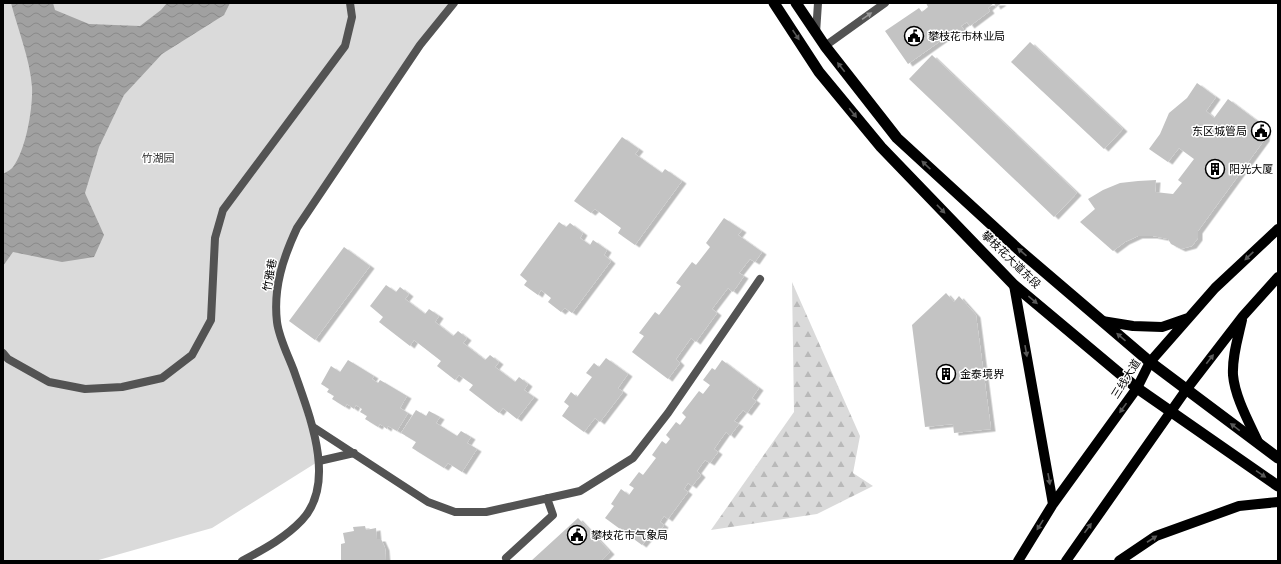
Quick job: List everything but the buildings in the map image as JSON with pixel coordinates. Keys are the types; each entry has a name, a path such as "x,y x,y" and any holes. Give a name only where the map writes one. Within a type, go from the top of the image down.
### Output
{"highway":[{"name":"攀枝花大道东段","path":"774,3 820,72 881,147 1014,285 1137,388 1278,486"},
{"name":"攀枝花大道东段","path":"796,3 825,46 897,138 1019,250 1150,362 1278,458"}],"main road":[{"name":"三线大道","path":"1018,561 1053,504 1137,388 1150,362 1215,288 1278,229"},
{"path":"1066,561 1186,390 1243,316 1278,277"},
{"path":"1014,285 1053,504"},
{"path":"1243,316 1234,351 1233,376 1243,411 1259,444"},
{"path":"1102,321 1133,326 1162,326 1190,317"},
{"path":"1119,561 1156,536 1239,506 1278,502"}],"street":[{"path":"3,353 8,359 49,382 85,389 122,387 162,378 192,355 211,320 215,238 223,210 345,46 352,17 350,3"},
{"name":"竹雅巷","path":"242,561 275,543 303,519 318,493 319,461 313,427 277,323 277,288 284,257 297,228 420,45 454,3"},
{"path":"816,33 818,3"},
{"path":"825,46 885,3"},
{"path":"313,427 428,502 455,512 486,512 588,488 633,458 668,413 760,279"},
{"path":"319,461 354,453"},
{"path":"506,558 553,515 548,498"}],"green space":[{"name":"竹湖园","path":"3,3 454,3 297,228 284,257 277,323 319,461 212,528 95,561 3,561"},
{"path":"792,282 860,436 853,473 873,486 817,514 711,530 794,412"}],"water":[{"path":"11,3 53,3 55,10 89,24 140,26 161,10 167,3 230,3 224,15 162,54 124,95 99,147 85,193 104,235 94,257 62,262 13,252 3,266 3,174 13,167 22,150 28,128 32,96 29,66"}],"place":[{"name":"攀枝花市林业局","path":"914,36"},
{"name":"东区城管局","path":"1261,131"},
{"name":"阳光大厦","path":"1215,169"},
{"name":"金泰境界","path":"946,374"},
{"name":"攀枝花市气象局","path":"577,535"}]}
